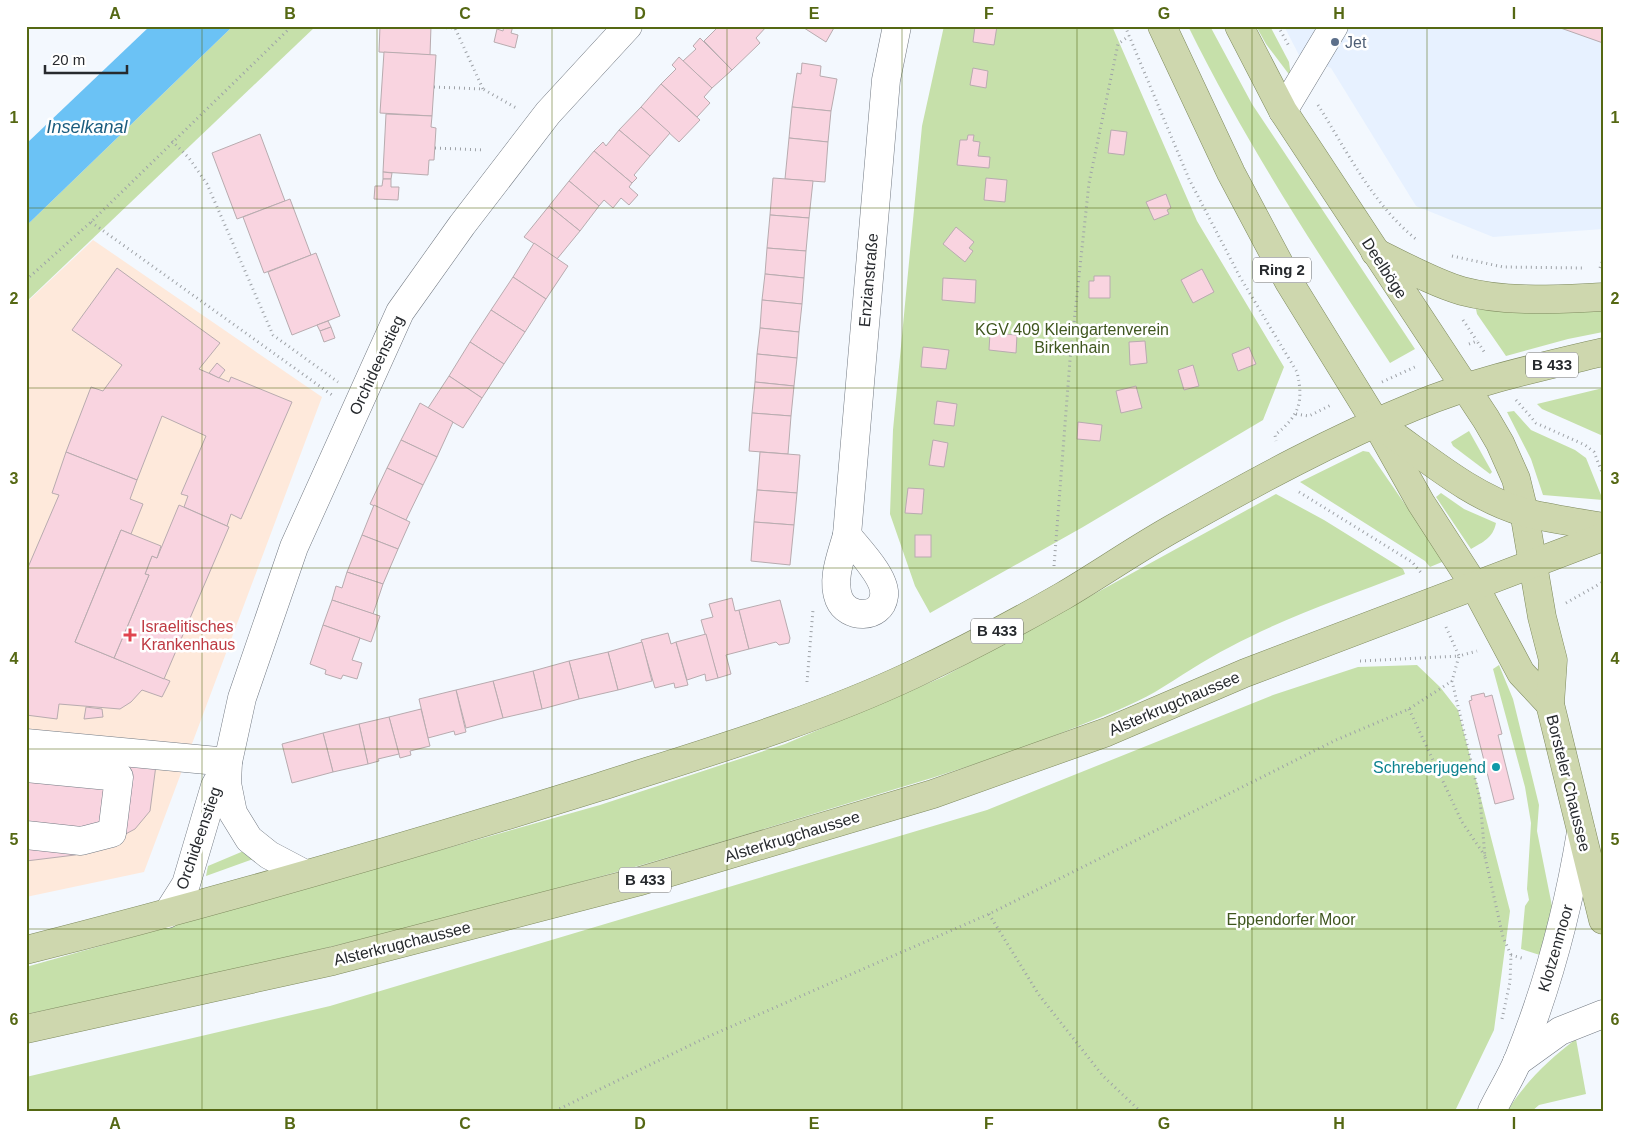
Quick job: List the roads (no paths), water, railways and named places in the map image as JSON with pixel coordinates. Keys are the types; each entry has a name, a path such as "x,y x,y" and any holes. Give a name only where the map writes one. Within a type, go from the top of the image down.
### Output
{"main road":[{"name":"Ring 2","path":"1162,26 1231,173 1289,282 1376,423 1479,492 1524,512 1603,527"},
{"name":"Deelböge","path":"1239,26 1283,111 1466,388 1500,443 1516,479 1533,563"},
{"path":"1375,252 1460,290 1485,296 1529,298 1603,296"},
{"name":"B 433","path":"26,950 167,914 526,810 744,742 912,676 1061,597 1177,526 1285,468 1376,423 1418,405 1466,388 1603,352"},
{"path":"1376,423 1421,504 1474,585"},
{"name":"B 433","path":"1533,563 1603,537"},
{"name":"Alsterkrugchaussee","path":"26,1029 333,961 628,885 933,794 1107,732 1245,673 1533,563"},
{"name":"Borsteler Chaussee","path":"1533,563 1542,617 1553,660 1550,704 1581,832 1599,892 1603,920"},
{"name":"Borsteler Chaussee","path":"1474,585 1521,673 1550,704"}],"street":[{"name":"Orchideenstieg","path":"305,874 268,855 243,832 233,813 228,794 228,762 242,698 294,547 400,312 537,127 628,26"},
{"name":"Enzianstraße","path":"847,535 886,80 897,26"},
{"path":"1283,111 1334,26"},
{"path":"26,743 228,762"},
{"name":"Orchideenstieg","path":"167,914 186,884 215,786 228,762"},
{"path":"26,768 119,777 112,833 81,840 26,835"},
{"name":"Klotzenmoor","path":"1492,1111 1517,1062 1564,924 1581,832"},
{"name":"Klotzenmoor","path":"1517,1062 1560,1031 1603,1014"}],"water":[{"name":"Inselkanal","path":"150,26 233,26 26,226 26,144"}],"place":[{"name":"Jet","path":"1335,42"},
{"name":"Israelitisches Krankenhaus","path":"130,635"},
{"name":"Schreberjugend","path":"1496,767"}],"park label":[{"name":"KGV 409 Kleingartenverein Birkenhain","path":"1072,338"},
{"name":"Eppendorfer Moor","path":"1291,919"}]}
